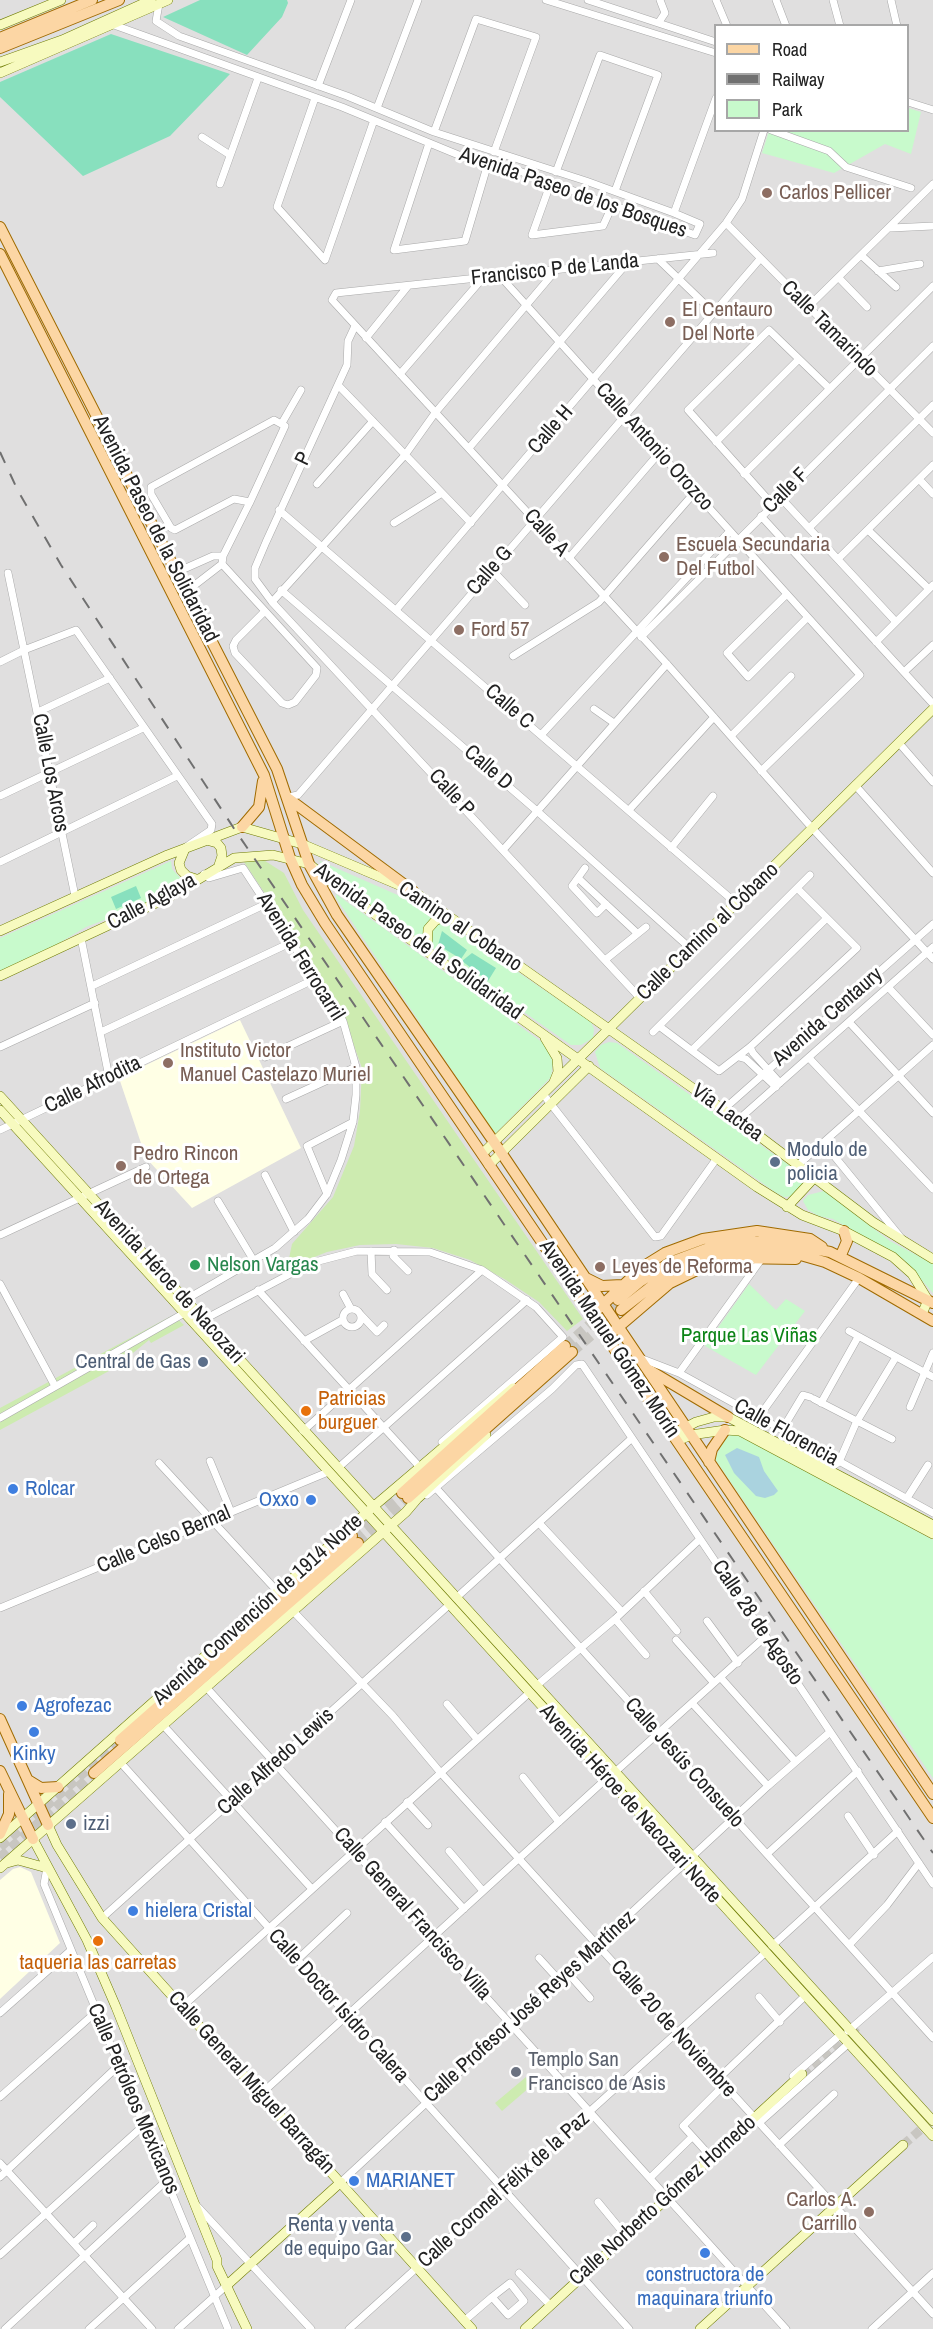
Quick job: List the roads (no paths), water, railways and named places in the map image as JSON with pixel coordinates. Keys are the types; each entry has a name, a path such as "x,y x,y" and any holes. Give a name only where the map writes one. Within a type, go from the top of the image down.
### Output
{"main road":[{"path":"0,26 62,0"},
{"path":"0,38 87,5 119,0"},
{"path":"0,72 114,25 159,1"},
{"path":"0,62 159,1"},
{"path":"0,48 87,5"},
{"name":"Avenida Paseo de la Solidaridad","path":"0,227 277,769 289,798 309,864 427,951 787,1207 844,1231 893,1257 912,1274 930,1301"},
{"name":"Avenida Paseo de la Solidaridad","path":"0,254 264,775 290,858"},
{"name":"Calle Camino al Cóbano","path":"482,1154 933,709"},
{"path":"264,775 259,807 242,827 302,844"},
{"path":"289,798 413,891"},
{"name":"Calle Aglaya","path":"0,931 165,856 184,851 242,827"},
{"path":"210,841 217,843 221,848 222,856 219,865"},
{"name":"Camino al Cobano","path":"302,844 413,891 608,1029"},
{"path":"184,851 179,863 181,870 186,876 200,877"},
{"name":"Calle Aglaya","path":"0,976 169,897 234,858 253,855 290,858 309,864"},
{"name":"Avenida Manuel Gómez Morín","path":"290,858 302,885 325,923 608,1336 933,1818"},
{"name":"Avenida Manuel Gómez Morín","path":"309,864 337,915 494,1142 580,1274 619,1327 933,1794"},
{"path":"427,951 428,929 435,921 447,915"},
{"path":"535,1027 550,1044 557,1058 558,1072 552,1085"},
{"name":"Vía Lactea","path":"608,1029 738,1120 873,1222 933,1259"},
{"path":"489,1165 589,1066"},
{"name":"Avenida Héroe de Nacozari","path":"0,1096 16,1122 79,1198 188,1311 333,1470"},
{"name":"Avenida Héroe de Nacozari","path":"0,1110 16,1122 88,1193 185,1300 188,1311 203,1320 303,1431 333,1470"},
{"path":"787,1207 814,1178"},
{"path":"592,1314 623,1285 665,1253 685,1244 725,1234 757,1231 810,1239 859,1278 933,1321"},
{"path":"608,1336 659,1292 707,1265 735,1258 832,1256 847,1241 844,1231"},
{"path":"620,1305 666,1275 710,1255 750,1249 783,1250 832,1256 930,1301 922,1314"},
{"path":"580,1274 602,1286 623,1285"},
{"name":"Avenida Convención de 1914 Norte","path":"500,1416 405,1495 518,1386 567,1345"},
{"name":"Avenida Convención de 1914 Norte","path":"2,1866 406,1512 484,1437 500,1416 567,1345"},
{"path":"645,1368 728,1417 933,1525"},
{"name":"Avenida Convención de 1914 Norte","path":"0,1836 370,1510 497,1400 518,1386"},
{"path":"675,1438 714,1417 728,1417"},
{"path":"709,1462 712,1449 725,1430"},
{"path":"688,1431 740,1431 933,1534"},
{"name":"Avenida Héroe de Nacozari Norte","path":"333,1470 533,1689 685,1865 768,1949 844,2033 848,2043 933,2136"},
{"name":"Avenida Convención de 1914 Norte","path":"94,1773 355,1540 120,1740"},
{"path":"802,1626 810,1624 814,1627 833,1654 842,1660"},
{"path":"0,1719 48,1825"},
{"name":"Calle Petróleos Mexicanos","path":"0,1772 47,1868 87,1940 217,2260 223,2264 228,2284 240,2304 241,2316 247,2329"},
{"path":"24,1775 41,1788 58,1787"},
{"name":"Avenida Héroe de Nacozari Norte","path":"610,1776 693,1858 805,1996 931,2116"},
{"path":"0,1836 9,1814 9,1791"},
{"path":"57,1845 58,1824 71,1806"},
{"name":"Calle General Miguel Barragán","path":"48,1825 57,1845 102,1918 262,2093 472,2329"},
{"path":"2,1866 18,1860 47,1868"},
{"name":"Calle Norberto Gómez Hornedo","path":"525,2329 802,2074"},
{"path":"700,2329 903,2145"},
{"name":"Calle Profesor José Reyes Martínez","path":"228,2284 340,2182"}],"street":[{"path":"318,86 351,0"},
{"path":"377,108 418,0"},
{"path":"546,0 714,52"},
{"path":"659,22 665,13 660,0"},
{"path":"716,0 726,24"},
{"path":"776,0 785,24"},
{"path":"833,0 839,24"},
{"path":"891,0 897,24"},
{"name":"Avenida Paseo de los Bosques","path":"114,25 342,107 461,156 489,160 695,235 700,224 615,191 434,132 346,96 220,51 158,24 155,17 159,1"},
{"path":"589,13 592,1 714,41"},
{"path":"434,132 476,19 536,37 494,152"},
{"path":"215,63 220,51"},
{"path":"556,172 600,55 658,74 615,191"},
{"path":"220,184 258,78"},
{"path":"342,107 346,96"},
{"path":"315,98 277,207 325,260 374,120"},
{"path":"909,102 933,110"},
{"path":"674,213 714,104"},
{"name":"Calle H","path":"396,610 594,381 726,223 742,199 763,132"},
{"path":"777,132 829,151 846,167 911,188"},
{"path":"202,137 230,155"},
{"path":"429,143 394,250 465,242 489,160"},
{"path":"461,156 466,143"},
{"path":"581,192 586,181"},
{"path":"551,182 532,235 603,226 613,204"},
{"path":"808,307 891,228 933,184"},
{"name":"Calle Tamarindo","path":"726,223 933,433"},
{"path":"891,228 933,226"},
{"name":"Francisco P de Landa","path":"408,286 713,253"},
{"path":"862,256 896,287"},
{"path":"658,259 713,312"},
{"name":"Calle G","path":"289,798 298,795 760,259"},
{"path":"469,448 628,262"},
{"path":"878,271 920,264"},
{"path":"272,602 405,455 435,413 556,270"},
{"name":"Calle Antonio Orozco","path":"500,276 660,452 786,596 860,675 761,771"},
{"path":"400,375 483,278"},
{"path":"839,278 867,307"},
{"path":"366,338 408,286"},
{"name":"Calle A","path":"408,286 336,293 332,300 569,558 602,599 667,664 915,940 930,950 933,959"},
{"path":"744,474 933,286"},
{"name":"P","path":"263,589 255,579 255,568 279,510 347,365 348,341 355,326"},
{"path":"772,504 688,410 770,330 829,388"},
{"name":"Calle F","path":"638,634 933,346"},
{"path":"716,442 799,359"},
{"path":"338,385 471,523"},
{"path":"282,423 301,390"},
{"path":"809,528 933,405"},
{"path":"187,591 222,560 250,502 285,426 274,420 151,487 152,494 171,528 175,530 234,499 250,502"},
{"path":"317,484 373,421"},
{"path":"569,558 660,452"},
{"path":"838,559 933,465"},
{"path":"919,479 933,494"},
{"path":"513,656 602,599 695,492"},
{"path":"394,523 442,493"},
{"path":"780,497 896,622"},
{"name":"Calle C","path":"279,510 737,904"},
{"path":"761,516 933,704"},
{"path":"868,530 931,587 876,642"},
{"path":"541,735 638,634 730,531"},
{"path":"177,572 213,556 222,560 264,612 317,668 316,675 295,702 288,705 282,703 235,653 233,646 236,640 264,612"},
{"path":"492,570 525,605"},
{"name":"Calle Los Arcos","path":"8,573 75,896"},
{"name":"Calle P","path":"263,589 272,602 373,708 640,998"},
{"name":"Calle D","path":"281,590 537,811 691,949"},
{"path":"786,596 727,653 748,677 807,618"},
{"path":"0,662 76,630 213,827 188,843 184,851"},
{"path":"904,672 933,645"},
{"path":"503,850 667,664"},
{"path":"731,736 791,676"},
{"path":"38,712 110,678"},
{"path":"594,709 614,723"},
{"path":"629,810 714,717"},
{"path":"0,796 143,728"},
{"path":"899,743 933,782"},
{"path":"0,861 177,776"},
{"path":"855,785 933,873"},
{"path":"671,848 714,796"},
{"name":"Avenida Ferrocarril","path":"185,1300 275,1248 294,1232 327,1194 353,1122 356,1067 343,1021 243,868 239,867 209,878 200,877"},
{"path":"585,868 572,886 597,913 606,904"},
{"path":"797,888 857,948 739,1057 719,1071 692,1050 656,1029 797,888 810,875"},
{"path":"578,878 637,933"},
{"path":"92,986 266,904"},
{"path":"692,1050 827,918"},
{"name":"Avenida Centaury","path":"723,1110 933,924"},
{"path":"605,960 646,927"},
{"path":"81,938 109,1077"},
{"path":"101,1032 292,942"},
{"name":"Avenida Centaury","path":"738,1120 930,950"},
{"name":"Calle Afrodita","path":"0,1130 317,978"},
{"path":"888,987 933,1035"},
{"path":"0,1047 95,1003"},
{"path":"265,1057 343,1021"},
{"path":"849,1022 933,1113"},
{"path":"798,1165 933,1046"},
{"path":"750,1047 765,1072"},
{"path":"739,1057 765,1072 778,1085"},
{"path":"809,1058 933,1189"},
{"path":"286,1099 356,1067"},
{"path":"543,1094 655,1237 661,1236 717,1158"},
{"path":"327,1194 306,1146 353,1122"},
{"path":"835,1157 906,1244"},
{"path":"0,1235 146,1167"},
{"path":"265,1175 294,1232"},
{"path":"218,1201 254,1261"},
{"path":"873,1222 883,1213"},
{"path":"394,1250 393,1256 408,1271"},
{"path":"203,1320 311,1263 357,1251 430,1252 482,1270 527,1300 567,1345 417,1464 412,1475"},
{"path":"371,1251 372,1274 387,1290"},
{"path":"679,1373 762,1257"},
{"path":"303,1431 482,1270"},
{"path":"758,1418 859,1278"},
{"path":"0,1284 55,1386"},
{"path":"258,1290 307,1339 349,1390 417,1464"},
{"path":"343,1294 351,1309 360,1314 377,1332 384,1325"},
{"name":"Calle Celso Bernal","path":"0,1608 333,1470 384,1428 527,1300"},
{"path":"307,1339 342,1320 344,1313 351,1309"},
{"path":"0,1418 188,1311"},
{"path":"342,1320 347,1326 354,1327 359,1324 360,1314"},
{"path":"849,1331 933,1377"},
{"path":"822,1402 858,1337"},
{"path":"910,1407 933,1353"},
{"name":"Calle Florencia","path":"638,1357 679,1373 933,1513"},
{"path":"827,1470 839,1462 856,1423 896,1357"},
{"name":"Calle 28 de Agosto","path":"579,1364 933,1884"},
{"name":"Avenida Convención de 1914 Norte","path":"406,1512 579,1364"},
{"path":"782,1430 803,1395 822,1402 856,1423 892,1439"},
{"name":"Calle Alfredo Lewis","path":"102,1918 631,1440"},
{"path":"210,1461 231,1512"},
{"path":"159,1463 278,1592"},
{"path":"907,1498 928,1465"},
{"name":"Calle Jesús Consuelo","path":"436,1488 933,2038"},
{"path":"539,1523 622,1612"},
{"path":"182,2007 440,1772 645,1592 700,1539"},
{"path":"645,1592 677,1631"},
{"name":"Calle 20 de Noviembre","path":"292,1610 393,1716 440,1772 933,2314"},
{"path":"615,1619 646,1655"},
{"path":"707,1621 738,1663"},
{"path":"262,2093 766,1636"},
{"path":"676,1640 714,1683"},
{"path":"721,1678 795,1761"},
{"name":"Calle General Francisco Villa","path":"206,1687 591,2110 786,2329"},
{"path":"692,1703 768,1786"},
{"path":"447,1704 477,1739"},
{"path":"162,1725 312,1888"},
{"name":"Calle Profesor José Reyes Martínez","path":"340,2182 693,1858 795,1761 830,1732"},
{"name":"Calle Doctor Isidro Calera","path":"121,1763 346,2017 629,2329"},
{"path":"767,1854 858,1771"},
{"path":"523,1777 559,1822"},
{"path":"407,1802 428,1825"},
{"path":"848,1816 874,1855"},
{"path":"385,1822 464,1909"},
{"name":"Calle Coronel Félix de la Paz","path":"349,2329 677,2033 813,1906 898,1832"},
{"path":"449,1851 483,1892"},
{"path":"849,1945 887,1905 919,1863"},
{"name":"Calle Petróleos Mexicanos","path":"47,1868 44,1884 117,2067 167,2180 228,2329"},
{"path":"297,1960 347,1913"},
{"path":"0,2013 71,1950"},
{"name":"Calle Norberto Gómez Hornedo","path":"755,2118 844,2033 933,1957"},
{"path":"539,1958 559,1980"},
{"path":"568,1972 590,1998"},
{"path":"718,2078 805,1996"},
{"path":"759,1998 780,2022"},
{"path":"0,2097 96,2012"},
{"name":"Calle Norberto Gómez Hornedo","path":"755,2118 848,2043"},
{"path":"0,2176 117,2067"},
{"path":"711,2158 692,2138 684,2124 724,2085"},
{"path":"779,2145 834,2094"},
{"path":"0,2255 143,2126"},
{"path":"650,2178 692,2138"},
{"path":"0,2163 152,2329"},
{"path":"5,2329 167,2180"},
{"path":"192,2200 311,2329"},
{"path":"598,2202 626,2236"},
{"path":"74,2242 93,2225"},
{"path":"89,2329 190,2238"},
{"path":"519,2273 550,2305"},
{"path":"872,2329 933,2273"},
{"path":"464,2321 492,2297 510,2283 524,2301 508,2315 492,2297"},
{"name":"Calle Profesor José Reyes Martínez","path":"178,2329 228,2284"}],"water":[{"path":"737,1448 759,1457 764,1471 778,1491 774,1495 765,1498 756,1496 734,1473 725,1455"}],"tunnel":[{"path":"565,1346 618,1300"},
{"path":"572,1352 617,1313"},
{"path":"352,1536 402,1493"},
{"path":"358,1543 408,1498"},
{"path":"0,1847 120,1740"},
{"path":"0,1858 94,1773"},
{"path":"802,2074 857,2027"},
{"path":"903,2145 933,2119"}],"railway":[{"path":"0,452 18,491 61,565 235,830 933,1853"}],"place":[{"name":"Carlos Pellicer","path":"767,193"},
{"name":"El Centauro Del Norte","path":"670,322"},
{"name":"Escuela Secundaria Del Futbol","path":"664,557"},
{"name":"Ford 57","path":"459,630"},
{"name":"Instituto Victor Manuel Castelazo Muriel","path":"168,1063"},
{"name":"Modulo de policia","path":"775,1162"},
{"name":"Pedro Rincon de Ortega","path":"121,1166"},
{"name":"Nelson Vargas","path":"195,1265"},
{"name":"Leyes de Reforma","path":"600,1267"},
{"name":"Central de Gas","path":"203,1362"},
{"name":"Patricias burguer","path":"306,1411"},
{"name":"Rolcar","path":"13,1489"},
{"name":"Oxxo","path":"311,1500"},
{"name":"Agrofezac","path":"22,1706"},
{"name":"Kinky","path":"34,1732"},
{"name":"izzi","path":"71,1824"},
{"name":"hielera Cristal","path":"133,1911"},
{"name":"taqueria las carretas","path":"98,1941"},
{"name":"Templo San Francisco de Asis","path":"516,2072"},
{"name":"MARIANET","path":"354,2181"},
{"name":"Carlos A. Carrillo","path":"869,2212"},
{"name":"Renta y venta de equipo Gar","path":"406,2237"},
{"name":"constructora de maquinara triunfo","path":"705,2253"}],"park label":[{"name":"Parque Las Viñas","path":"749,1336"}]}
